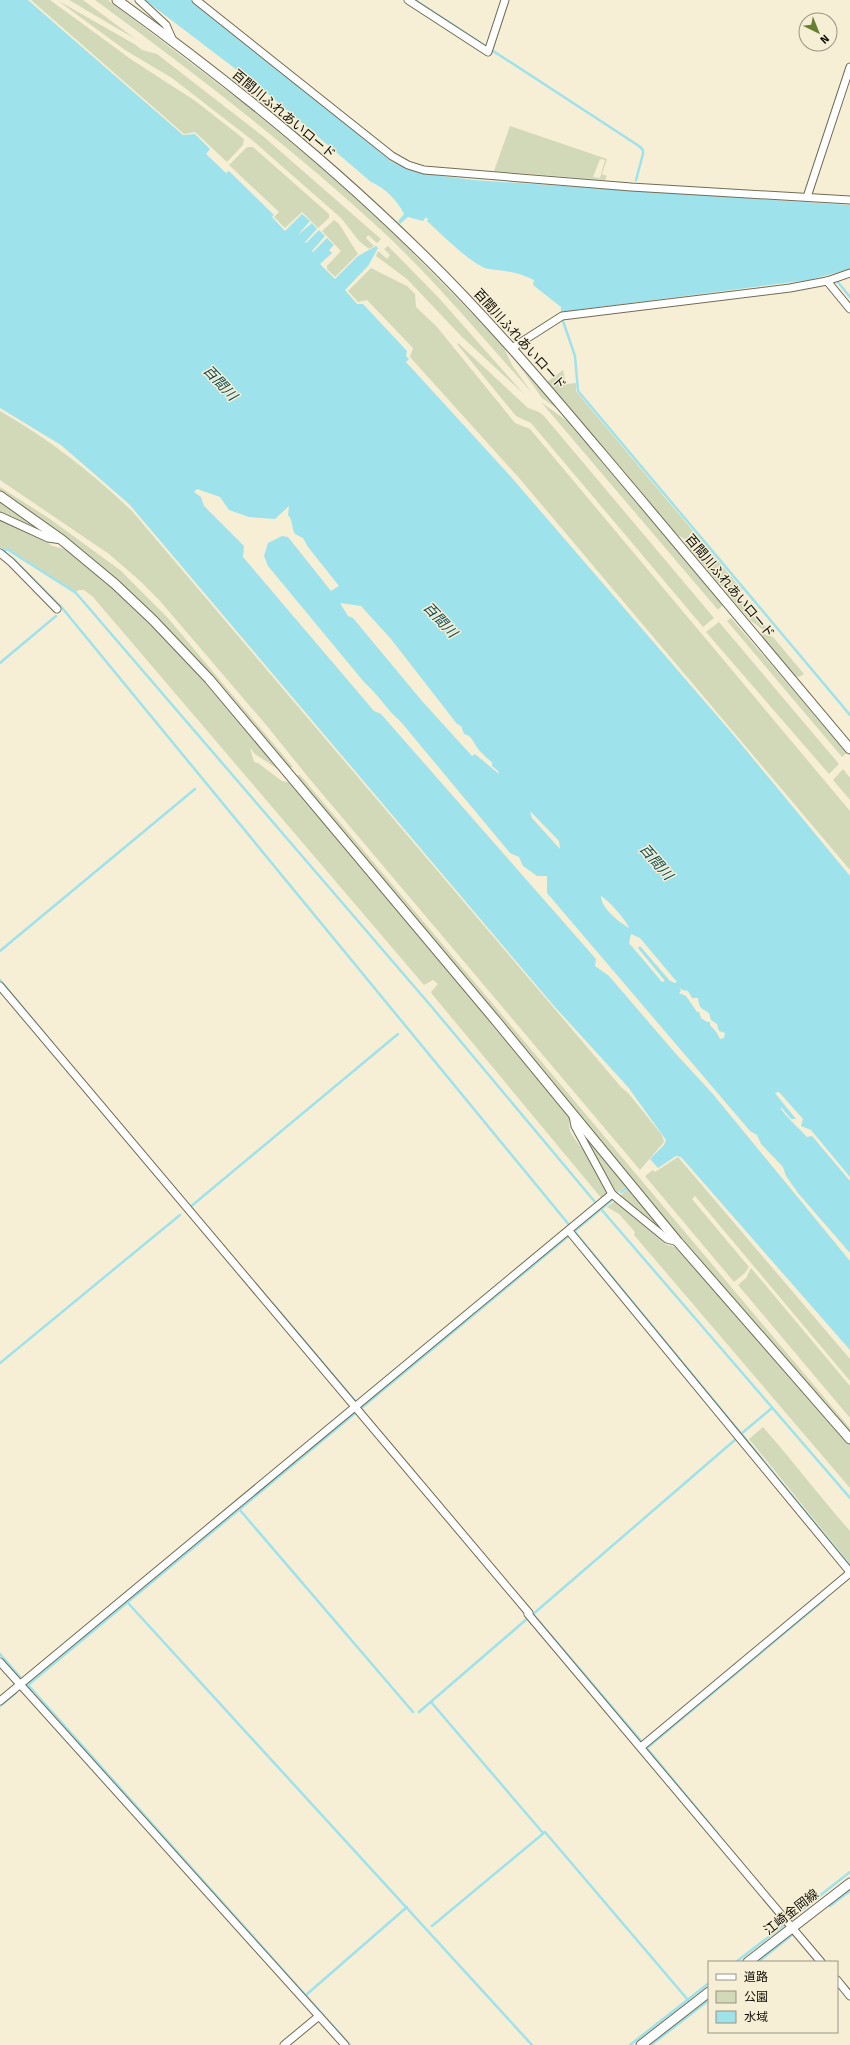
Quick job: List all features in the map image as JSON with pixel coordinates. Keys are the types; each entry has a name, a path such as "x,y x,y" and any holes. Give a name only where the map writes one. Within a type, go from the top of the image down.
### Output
{"street":[{"name":"百間川ふれあいロード","path":"117,0 236,90 360,195 414,246 512,348 850,749"},
{"path":"139,0 166,25 173,41"},
{"path":"196,0 392,156 408,165 424,170 624,186 850,200"},
{"path":"408,0 488,52 505,0"},
{"path":"807,197 850,67"},
{"path":"512,348 562,316 790,288 828,280 850,273"},
{"path":"828,280 850,309"},
{"path":"0,496 62,540 115,584 153,620 209,679 457,974 678,1242 850,1439"},
{"path":"0,516 48,538 62,540"},
{"path":"0,553 11,562 56,609"},
{"path":"0,986 820,1961"},
{"path":"573,1116 575,1126 612,1194 667,1239 678,1242"},
{"path":"0,1701 357,1410 571,1232 612,1194"},
{"path":"571,1232 850,1572 641,1747"},
{"path":"0,1662 345,2045"},
{"name":"江崎金岡線","path":"749,1961 850,1883"},
{"path":"838,1981 850,1996"},
{"path":"641,2045 708,1993"},
{"path":"284,2045 319,2016"}],"green space":[{"path":"31,0 50,0 132,60 194,100 244,139 243,145 227,162 195,132 184,134"},
{"path":"57,0 136,45 142,50 157,54 264,137 381,239 377,243 368,235 366,238 374,246 369,249 359,241 341,218 252,140 172,78 125,50"},
{"path":"69,0 83,0 137,40"},
{"path":"95,0 108,0 242,102 328,173 386,226 502,344 512,365 532,393 420,268 346,198 240,110"},
{"path":"510,126 607,159 602,174 607,176 605,180 494,171","holes":["600,159 605,160 600,178 593,177"]},
{"path":"247,147 253,147 329,214 329,218 318,228 302,212 285,228 274,217 279,212 229,165"},
{"path":"334,220 339,224 358,254 335,277 327,269 327,266 341,251 322,231"},
{"path":"388,246 438,297 524,394 462,337 407,279 376,256 378,251 387,259 390,255 384,249"},
{"path":"371,268 407,286 415,294 416,307 437,327 515,423 530,429 850,811 850,870 520,479 410,357 413,348 367,300 358,302 348,291"},
{"path":"458,343 528,408 539,412 544,416 714,618 703,627 531,423 516,416 457,344"},
{"path":"516,361 559,410 542,398"},
{"path":"563,370 566,384 576,383 576,391 693,531 689,535 697,545 677,535 547,382"},
{"path":"541,402 567,421 723,605 718,610"},
{"path":"0,411 36,433 69,457 132,511 621,1087 629,1094 662,1135 664,1142 640,1170 160,601 139,580 109,554 0,480"},
{"path":"0,487 50,519 120,570 167,617 293,767 289,768 233,701 175,636 154,615 102,567 35,514 0,491"},
{"path":"0,502 43,531 43,532 0,513"},
{"path":"0,519 47,542 52,546 65,549 84,562 154,629 219,699 282,772 255,754 250,748 254,762 258,763 282,781 288,782 407,919 569,1117 569,1127 571,1133 593,1163 603,1180 606,1195 602,1199 432,994 431,992 438,984 433,980 424,985 93,597 84,590 79,590 76,592 7,548 4,550 0,547"},
{"path":"685,543 701,551 708,559 713,555 742,590 739,592 720,585"},
{"path":"725,591 739,597 768,629 763,630 750,620"},
{"path":"731,618 847,753 842,757 727,621"},
{"path":"719,622 839,764 829,774 706,632"},
{"path":"760,633 773,637 804,674 799,677 796,676"},
{"path":"843,769 850,778 850,800 833,780"},
{"path":"300,775 850,1428 850,1433 631,1180 504,1023 297,777"},
{"path":"585,1137 626,1186 617,1193 583,1138"},
{"path":"678,1157 850,1359 850,1381 695,1196 692,1199 749,1267 745,1273 734,1282 645,1176 653,1170 655,1172"},
{"path":"628,1188 662,1228 660,1230 620,1196"},
{"path":"616,1200 665,1244 678,1248 850,1445 850,1488 634,1235 635,1232 619,1214 607,1207"},
{"path":"751,1268 850,1386 850,1418 738,1285 746,1278"},
{"path":"763,1427 850,1531 850,1564 749,1439"}],"water":[{"name":"百間川","path":"0,0 28,0 183,135 195,134 210,149 206,154 226,173 229,171 274,215 272,217 285,231 302,214 310,221 298,235 312,223 317,229 305,242 306,243 319,230 325,236 312,251 313,252 327,238 334,245 329,250 332,253 320,264 335,279 358,256 376,246 378,248 368,266 345,290 357,304 363,304 407,351 406,356 409,359 406,362 512,478 731,732 850,876 850,1177 811,1130 801,1126 803,1119 779,1092 775,1093 796,1119 791,1119 781,1107 784,1113 807,1137 812,1136 850,1181 850,1253 798,1193 786,1176 783,1167 761,1144 757,1135 750,1131 547,893 547,876 537,876 523,866 519,857 510,853 401,722 364,682 268,566 264,556 268,543 282,536 288,537 331,591 339,586 308,547 303,538 295,534 291,519 288,515 289,506 275,519 249,517 229,510 220,497 197,489 194,492 201,497 204,506 244,546 243,557 374,711 381,714 596,959 595,966 609,976 676,1054 712,1093 850,1261 850,1350 681,1157 676,1156 658,1168 650,1159 664,1145 666,1140 628,1087 554,1006 129,504 61,445 0,408","holes":["340,603 361,606 391,639 457,724 461,726 464,734 472,739 478,749 492,762 492,766 498,771 499,774 475,754 472,756 422,701 353,618 348,616","530,811 559,841 560,849 532,818","601,896 608,901 625,920 629,928 611,914 602,901","631,934 640,938 677,982 675,983 670,981 640,946 638,948 665,981 662,982 629,943","679,987 682,990 688,991 692,998 698,998 702,1009 709,1013 711,1020 717,1024 719,1031 725,1033 724,1038 720,1039 710,1025 710,1022 707,1022 701,1018 699,1012 697,1012 686,996 679,993 681,991"]},
{"path":"145,0 193,0 392,162 412,170 473,180 850,205 850,269 809,280 561,312 561,307 533,285 534,280 506,271 483,267 466,256 427,221 428,219 426,217 423,221 408,217 400,224 398,221 404,214 394,199 386,191 371,182 267,93"}],"waterway":[{"path":"415,0 639,146 643,150 643,154 636,180"},
{"path":"837,281 850,297"},
{"path":"563,321 575,356 578,391 850,715"},
{"path":"0,549 12,558 63,609 575,1232"},
{"path":"4,552 7,549 76,593 431,1006 595,1202"},
{"path":"0,663 56,616"},
{"path":"0,951 195,789"},
{"path":"0,980 53,1044"},
{"path":"189,1208 398,1034"},
{"path":"621,1192 626,1188"},
{"path":"28,1685 612,1200"},
{"path":"601,1209 850,1498"},
{"path":"0,1363 180,1215"},
{"path":"575,1232 850,1566"},
{"path":"273,1304 356,1402"},
{"path":"741,1434 772,1408"},
{"path":"532,1615 736,1439"},
{"path":"239,1509 413,1712"},
{"path":"647,1748 824,1600"},
{"path":"128,1603 532,2045"},
{"path":"532,1613 642,1742"},
{"path":"419,1712 528,1618"},
{"path":"0,1654 21,1678"},
{"path":"28,1685 350,2045"},
{"path":"0,1706 16,1693"},
{"path":"431,1702 543,1833"},
{"path":"646,1747 718,1834"},
{"path":"432,1926 545,1832 688,2000"},
{"path":"789,1920 850,1872"},
{"path":"830,1906 850,1891"},
{"path":"306,1995 407,1907"},
{"path":"737,1961 784,1925"},
{"path":"759,1961 792,1935"},
{"path":"630,2045 708,1984"},
{"path":"651,2045 708,2001"}]}
